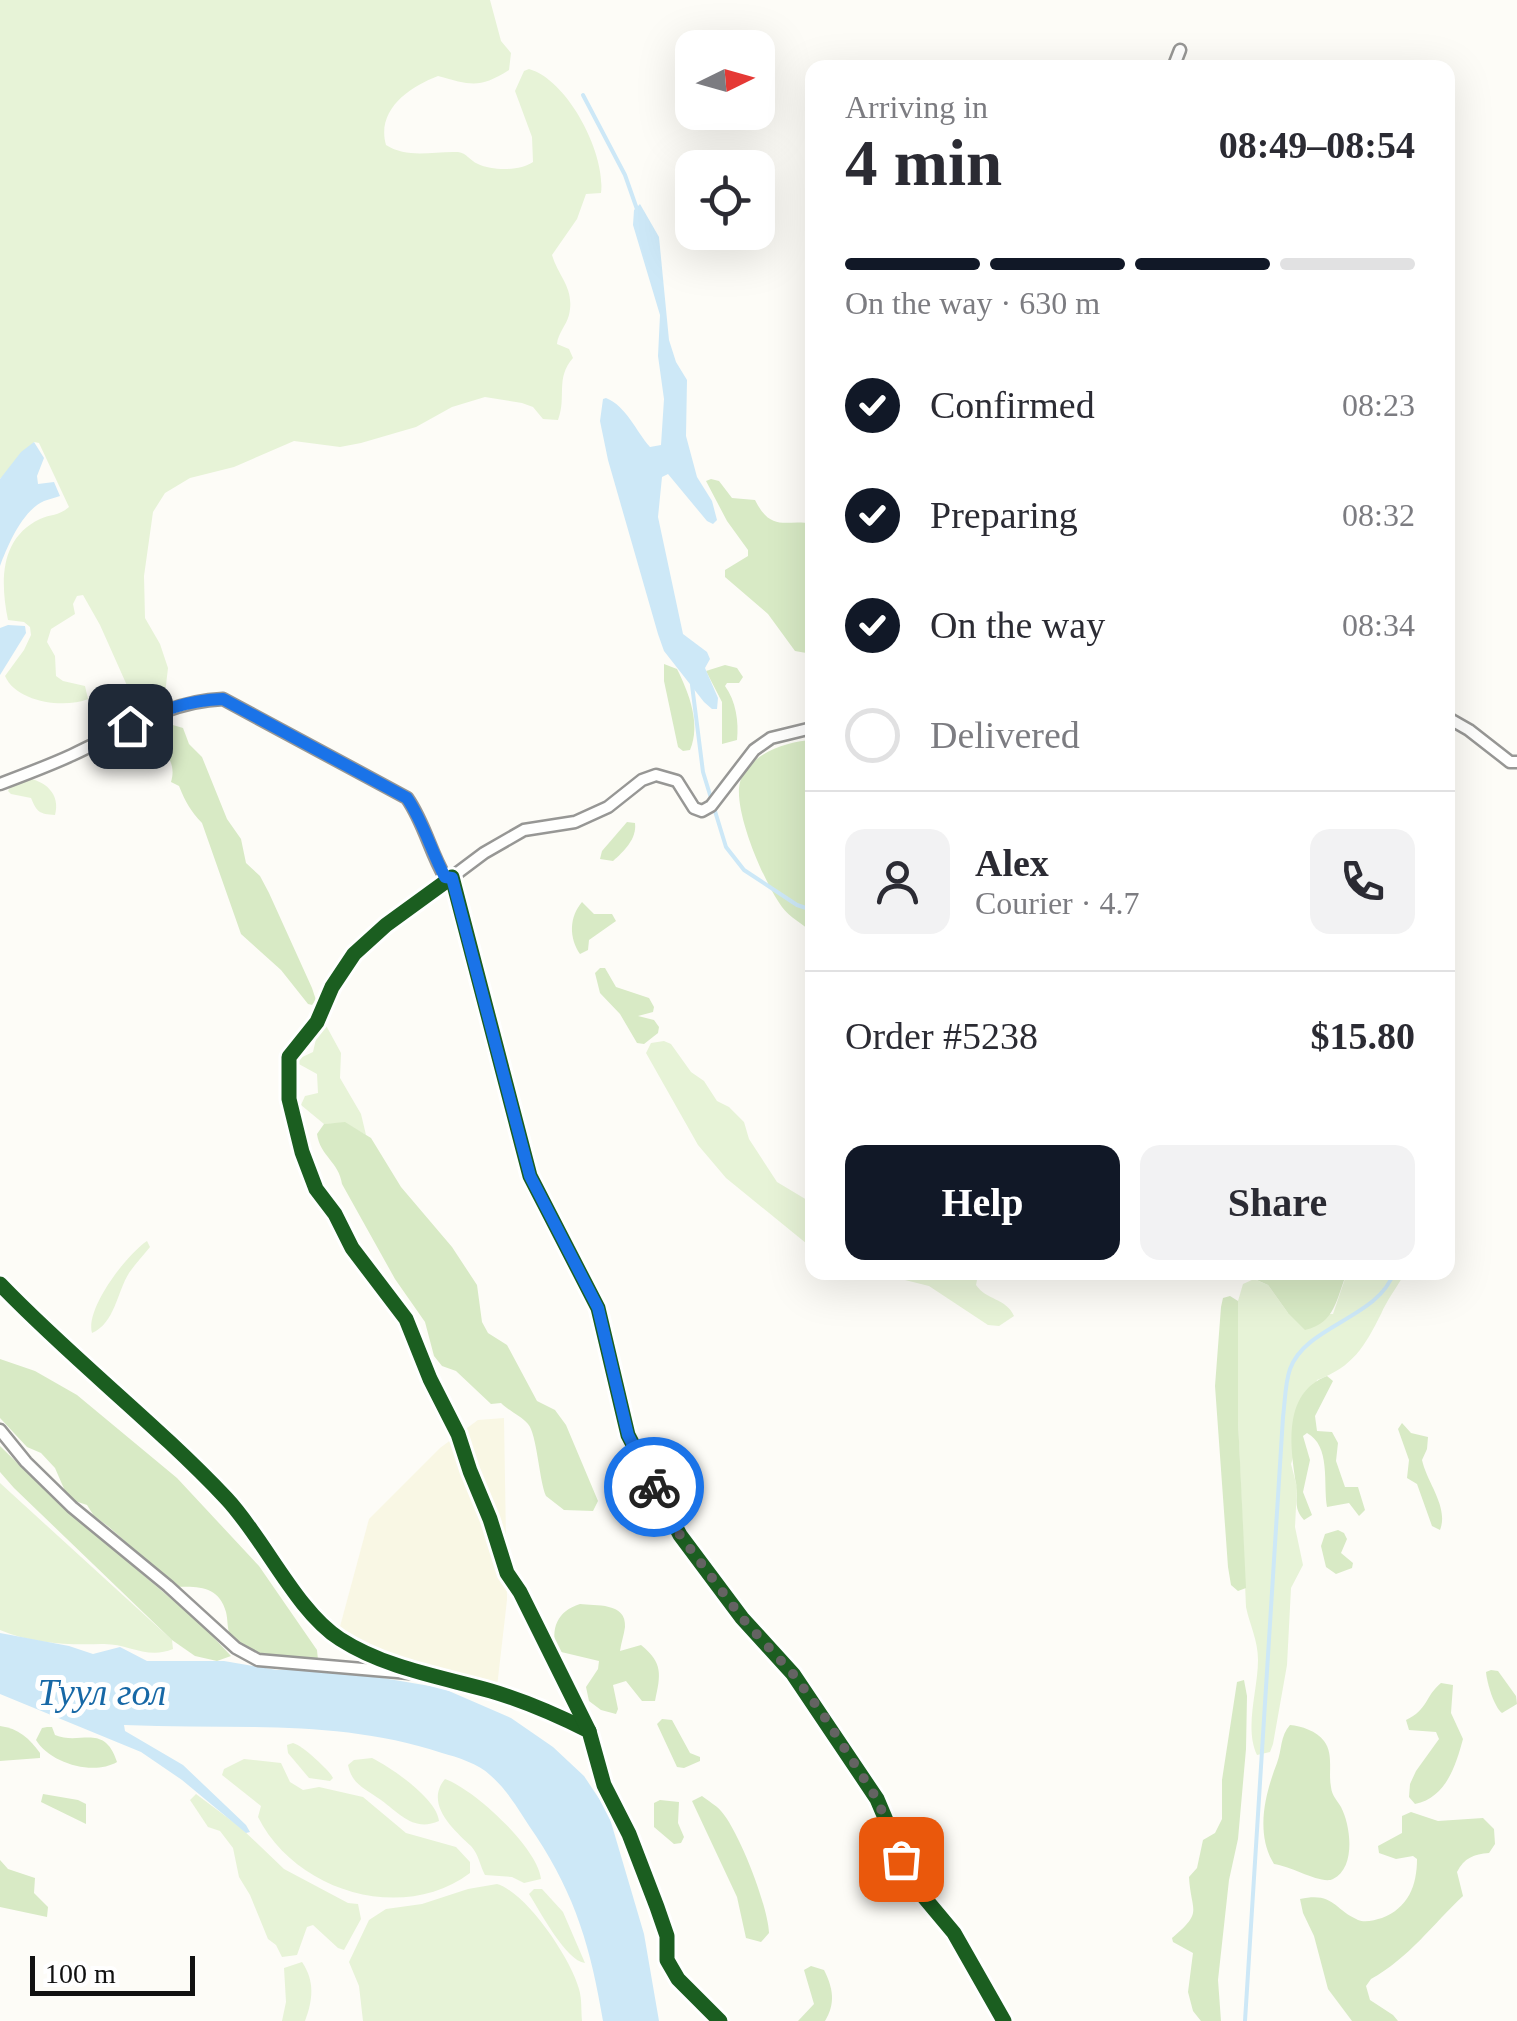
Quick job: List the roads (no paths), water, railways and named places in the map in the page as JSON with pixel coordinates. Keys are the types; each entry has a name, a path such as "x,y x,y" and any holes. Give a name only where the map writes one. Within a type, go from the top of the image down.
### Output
{"street":[{"path":"1176,60 1180,50"},
{"path":"0,784 73,754 159,711 197,700 223,699 407,798 424,822 445,877 452,878"},
{"path":"1455,722 1510,762 1517,762"},
{"path":"720,2021 678,1980 667,1960 666,1936 657,1907 629,1834 604,1785 589,1731 520,1592 506,1573 458,1434 406,1320 352,1248 335,1214 316,1189 289,1099 289,1058 318,1022 332,987 354,954 399,914 484,853 524,830 575,822 608,808 642,780 656,774 677,781 694,808 702,811 711,806 754,750 771,738 805,730"},
{"path":"452,878 530,1176 598,1308 628,1435 680,1535 742,1618 822,1713 877,1799 913,1884 954,1932 1004,2021"},
{"path":"0,1284 79,1364 188,1460 229,1502 312,1614 339,1638 386,1660 542,1708 589,1731"},
{"path":"0,1430 72,1507 236,1648 258,1660 430,1675"}],"water":[{"path":"640,204 659,237 669,340 687,380 686,436 697,477 712,501 717,520 713,524 707,521 668,474 662,477 658,517 683,634 707,652 710,659 705,668 718,698 717,709 704,702 664,651 600,421 606,398 625,413 650,447 661,445 664,399 658,356 660,315 633,225 634,210"},
{"path":"34,442 44,458 38,484 54,482 60,496 29,512 0,566 0,479"},
{"path":"25,626 26,633 0,675 0,628"},
{"name":"Туул гол","path":"0,1633 93,1654 120,1647 147,1661 224,1661 277,1670 323,1668 442,1688 511,1718 553,1747 584,1776 608,1812 644,1934 659,2021 603,2021 587,1947 562,1881 509,1796 480,1767 403,1742 324,1730 124,1725 125,1731 183,1765 246,1825 250,1832 246,1833 141,1752 0,1694"}],"waterway":[{"path":"583,95 625,175 638,212"},
{"path":"692,685 703,772 726,847 744,870 805,908"},
{"path":"1245,2021 1287,1380 1298,1354 1374,1300 1390,1280"}]}
